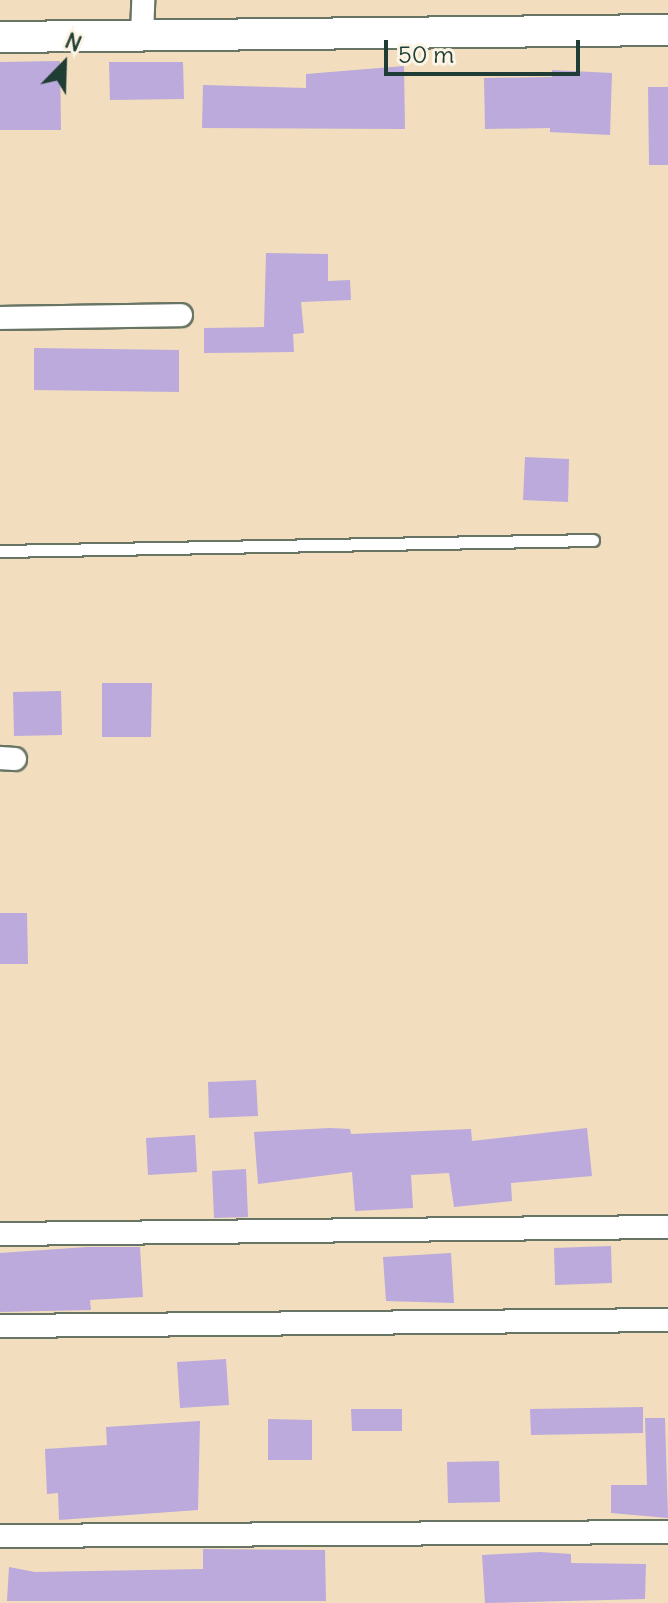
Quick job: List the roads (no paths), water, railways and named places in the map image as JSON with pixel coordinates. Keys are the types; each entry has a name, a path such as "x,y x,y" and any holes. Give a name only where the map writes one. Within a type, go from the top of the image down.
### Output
{"street":[{"path":"142,37 143,0"},
{"path":"0,37 668,30"},
{"path":"0,318 181,315"},
{"path":"0,1234 668,1227"},
{"path":"0,1326 668,1320"},
{"path":"0,1536 668,1532"}],"lane":[{"path":"0,551 593,540"}]}
